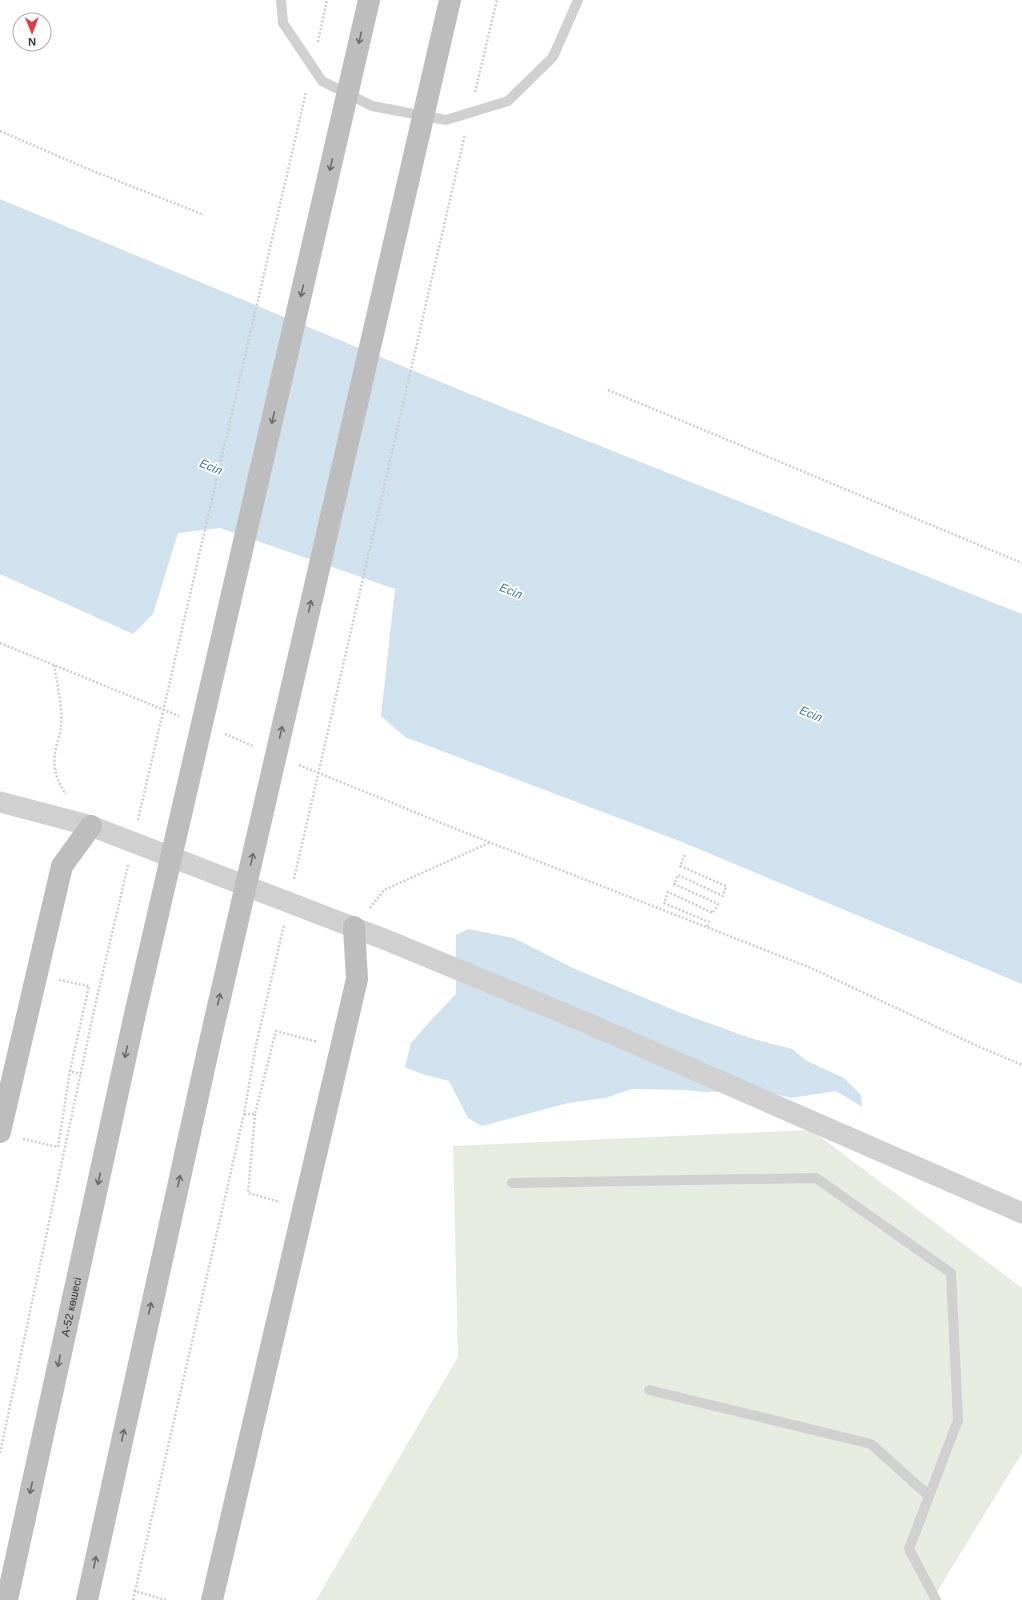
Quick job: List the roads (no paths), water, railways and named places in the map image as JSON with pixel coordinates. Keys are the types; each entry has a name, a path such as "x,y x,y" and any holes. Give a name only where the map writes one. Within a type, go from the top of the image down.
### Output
{"main road":[{"name":"А-52 көшесі","path":"6,1600 135,1014 369,0"},
{"path":"87,1600 210,1038 449,3"},
{"path":"0,1132 62,866 91,826"},
{"path":"212,1600 357,979 354,927"}],"street":[{"path":"0,802 91,826 354,927 588,1023 1022,1213"}],"lane":[{"path":"281,0 283,23 322,81 372,106 446,120 508,101 553,57 578,0"},
{"path":"512,1183 816,1178 951,1273 958,1420 909,1549 936,1600"},
{"path":"649,1390 870,1444 929,1496"}],"water":[{"name":"Есіл","path":"0,199 470,394 1022,614 1022,984 682,842 405,737 381,716 395,589 220,528 178,533 153,614 133,634 0,574"},
{"path":"468,929 514,938 575,969 681,1013 750,1038 792,1049 807,1061 844,1078 861,1095 862,1107 836,1091 791,1098 760,1090 706,1092 632,1089 605,1098 568,1103 482,1126 468,1118 449,1081 422,1074 405,1067 411,1043 456,994 456,935"}]}
